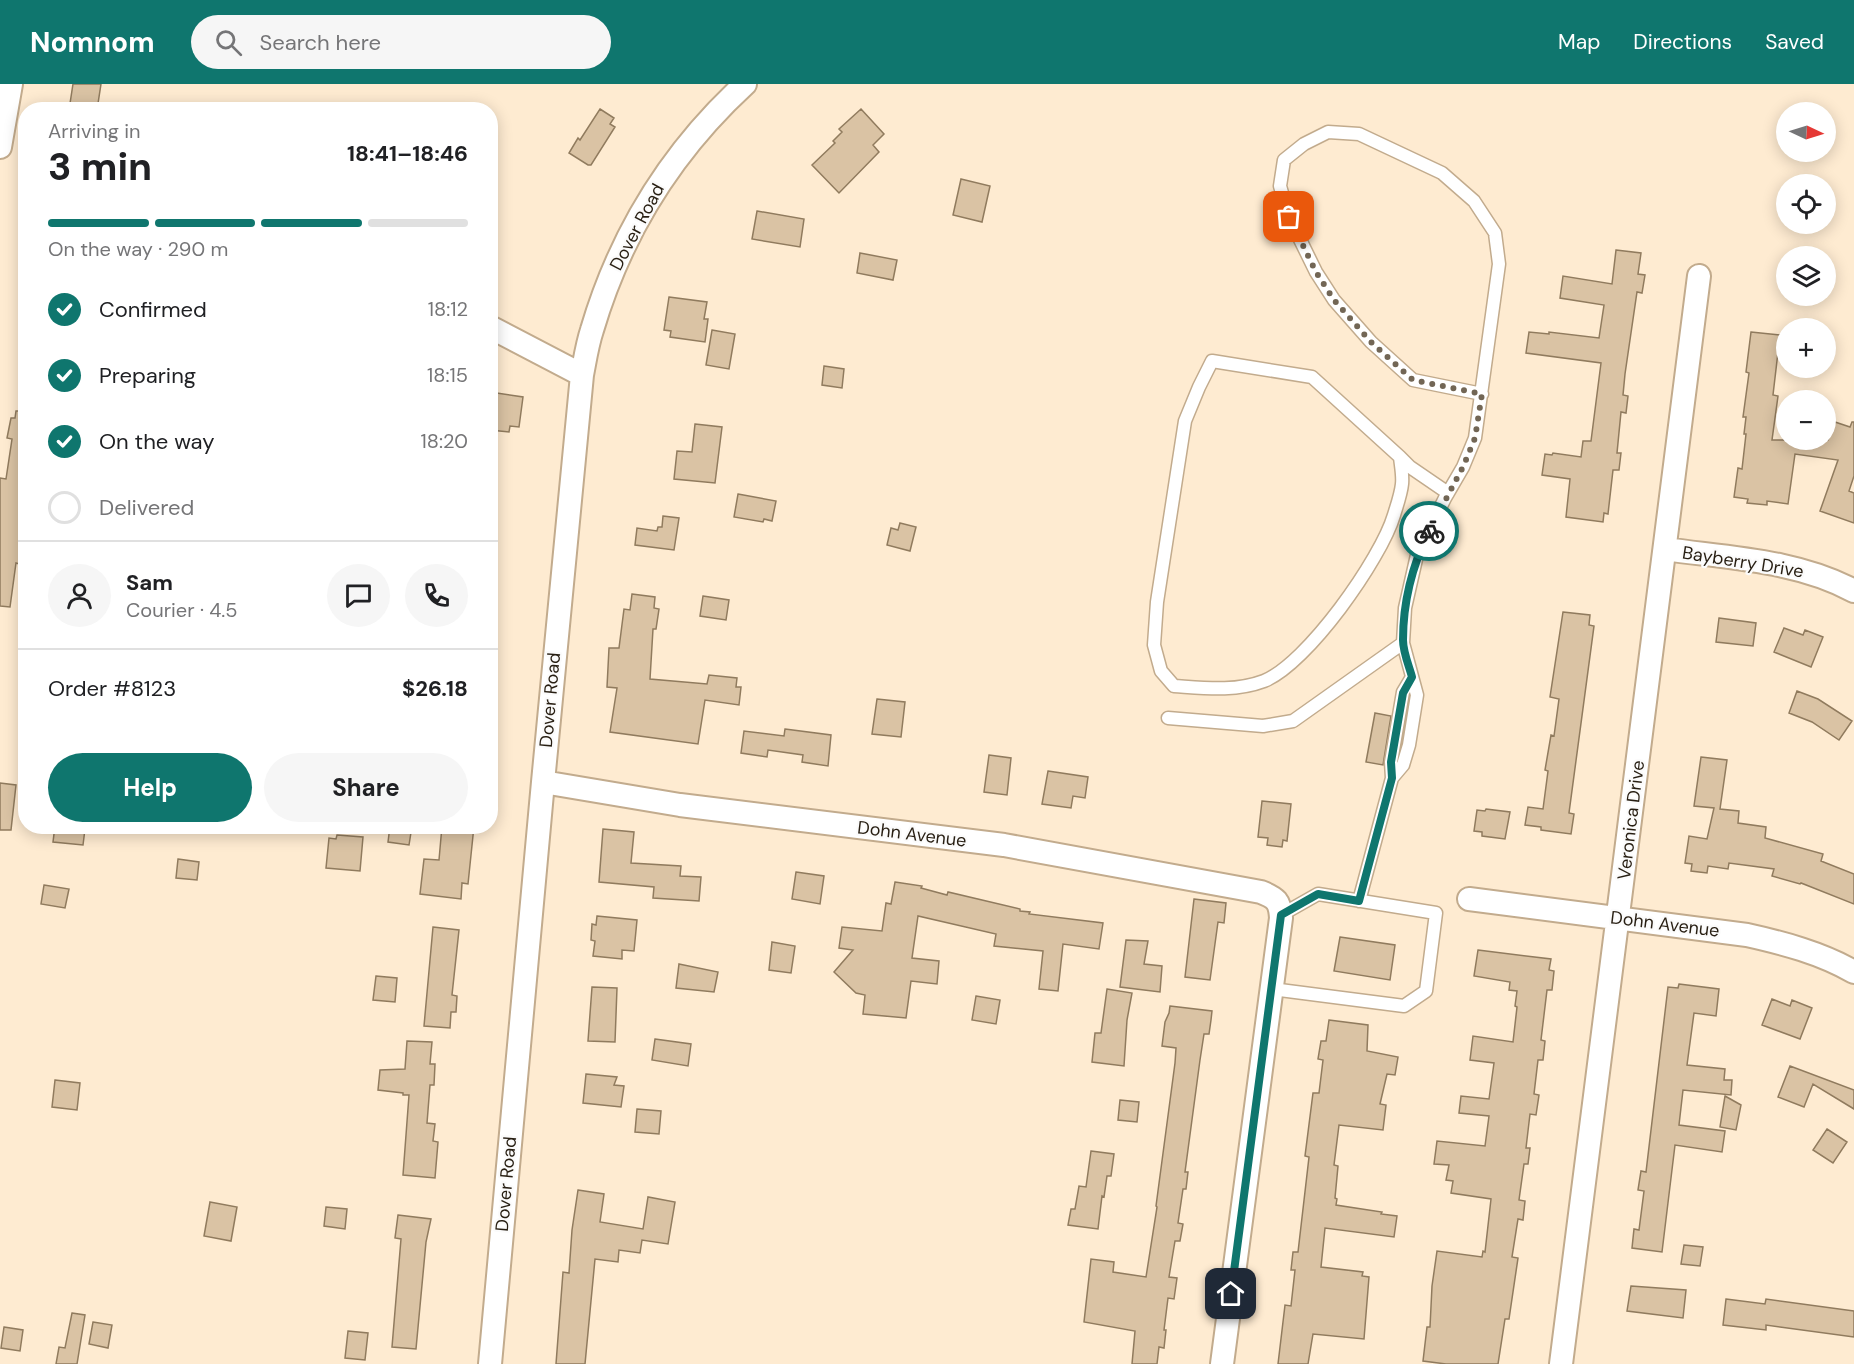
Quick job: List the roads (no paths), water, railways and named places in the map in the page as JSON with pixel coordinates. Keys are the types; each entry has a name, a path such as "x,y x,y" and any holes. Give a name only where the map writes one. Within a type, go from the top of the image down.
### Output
{"street":[{"path":"0,147 11,84"},
{"name":"Dover Road","path":"489,1364 582,375 591,331 615,264 646,205 678,156 717,110 745,84"},
{"name":"Veronica Drive","path":"1561,1364 1699,276"},
{"path":"498,331 582,375"},
{"name":"Bayberry Drive","path":"1665,549 1803,570 1837,582 1854,591"},
{"name":"Dohn Avenue","path":"543,782 680,805 1004,845 1261,892 1272,897 1279,908"},
{"name":"Dohn Avenue","path":"1469,899 1747,935 1775,941 1814,954 1854,972"},
{"path":"1222,1364 1272,989 1279,908"}],"lane":[{"path":"1359,901 1392,778 1403,765 1409,745 1417,695 1403,643 1406,608 1417,555 1463,467 1475,438 1482,394 1499,264 1495,233 1474,201 1442,173 1359,134 1328,132 1304,144 1284,160 1280,186 1289,217 1302,245 1334,300 1371,342 1413,380 1482,394"},
{"path":"1400,457 1402,483 1394,517 1378,551 1341,607 1302,654 1265,680 1244,686 1218,689 1174,686 1161,671 1154,645 1157,602 1185,421 1212,361 1312,377 1400,457 1410,467 1448,493"},
{"path":"1168,718 1263,726 1293,721 1403,643"},
{"path":"1272,989 1404,1006 1426,991 1436,913 1318,894 1279,908"}]}
